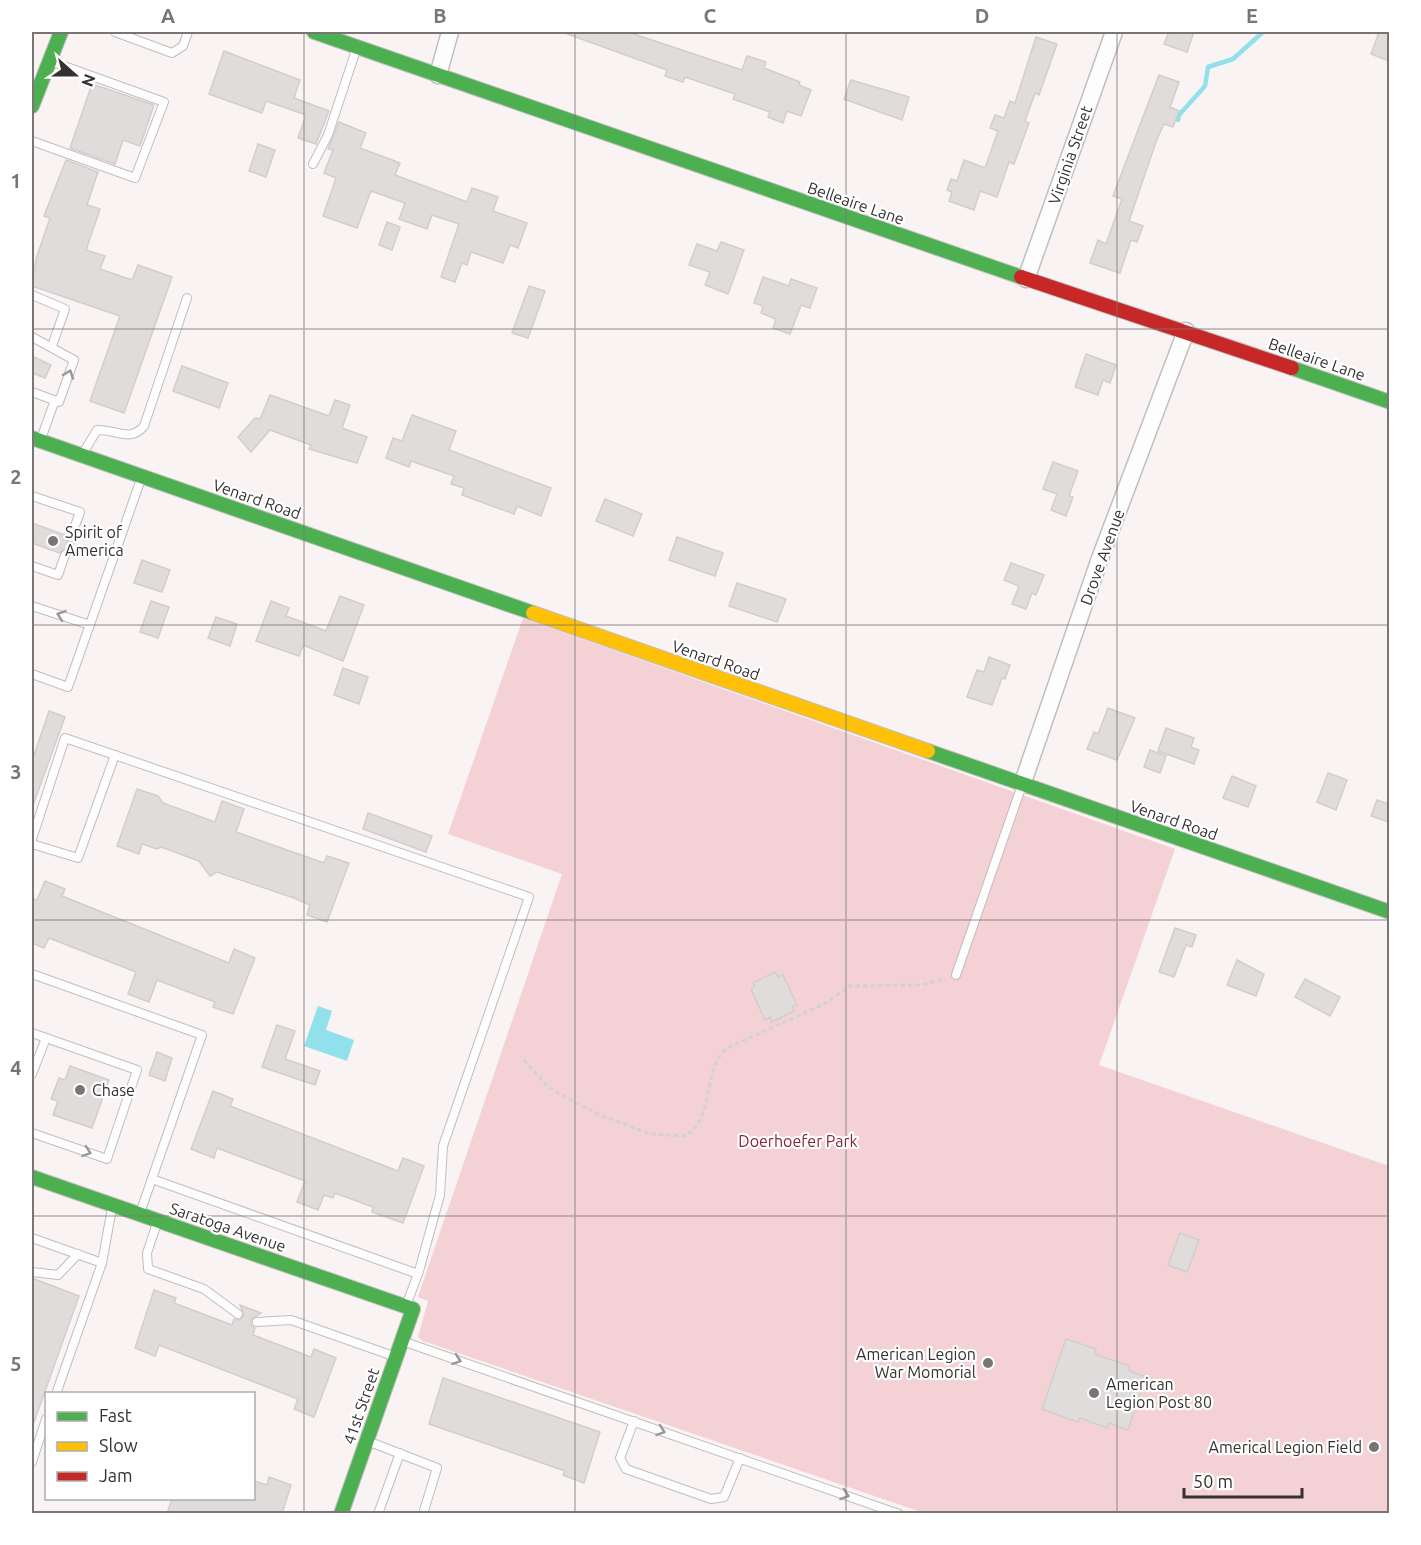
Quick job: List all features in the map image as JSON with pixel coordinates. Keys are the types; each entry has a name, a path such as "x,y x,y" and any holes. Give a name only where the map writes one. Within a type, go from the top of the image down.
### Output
{"street":[{"path":"32,106 36,79 50,61 61,32"},
{"name":"Belleaire Lane","path":"314,32 1026,279 1186,331 1389,402"},
{"path":"438,75 450,32"},
{"name":"Virginia Street","path":"1026,279 1114,32"},
{"name":"Drove Avenue","path":"1022,785 1099,561 1186,331"},
{"name":"Venard Road","path":"36,439 1389,912"},
{"name":"Saratoga Avenue","path":"32,1177 410,1308"},
{"name":"41st Street","path":"346,1512 366,1441 402,1341 410,1308"}],"lane":[{"path":"115,32 172,53 183,46 188,32"},
{"path":"313,164 328,135 357,47"},
{"path":"32,141 135,178 164,102 50,61"},
{"path":"32,295 64,309 51,346"},
{"path":"82,455 97,430 129,436 144,426 187,298"},
{"path":"32,338 74,360 59,402 32,392"},
{"path":"36,439 55,400"},
{"path":"32,674 68,687 142,476"},
{"path":"32,496 80,512 71,537"},
{"path":"32,566 58,575 65,555"},
{"path":"32,606 90,625"},
{"path":"115,755 78,858 32,841 65,738 115,755 530,897 444,1146 440,1195 410,1308"},
{"path":"956,975 1022,785"},
{"path":"32,974 202,1035 139,1214"},
{"path":"32,1033 137,1070 107,1159 32,1133"},
{"path":"32,1074 46,1038"},
{"path":"152,1179 418,1274"},
{"path":"57,1392 102,1263 112,1206"},
{"path":"158,1220 147,1253 148,1269 204,1289 238,1314"},
{"path":"32,1238 102,1263"},
{"path":"32,1272 58,1275 78,1254"},
{"path":"257,1322 291,1320 396,1357"},
{"path":"402,1341 899,1514"},
{"path":"634,1421 620,1458 626,1469 711,1499 724,1497 740,1458"},
{"path":"32,1462 45,1422"},
{"path":"366,1441 437,1468 423,1514"},
{"path":"378,1514 400,1453"}],"path":[{"path":"524,1060 549,1088 600,1115 650,1134 684,1137 696,1127 717,1057 727,1048 824,1004 850,986 921,985 956,975"}],"green space":[{"name":"Doerhoefer Park","path":"523,618 1175,849 1099,1065 1389,1166 1389,1513 924,1513 423,1341 418,1337 428,1301 418,1297 562,874 448,834"}],"water":[{"path":"318,1006 332,1011 326,1030 354,1040 347,1061 304,1046"}],"building":[{"path":"562,32 628,32 742,70 747,56 766,62 764,68 800,82 799,85 811,90 801,116 787,111 783,123 768,117 770,112 733,99 735,94 685,77 683,82 665,76 667,70"},
{"path":"1169,32 1194,32 1187,52 1164,44"},
{"path":"1379,32 1389,32 1389,61 1371,54"},
{"path":"1036,37 1057,44 1039,95 1035,93 1025,121 1029,123 1014,164 1009,162 997,197 980,191 974,210 949,201 952,192 947,190 951,179 957,181 964,160 985,168 998,131 990,128 995,115 1004,118 1010,101 1015,103"},
{"path":"224,51 300,80 294,98 329,111 316,144 298,138 306,115 266,101 262,113 209,94"},
{"path":"1159,75 1179,82 1170,107 1179,111 1173,127 1164,124 1157,139 1129,221 1143,226 1137,242 1131,240 1120,273 1090,263 1098,240 1106,244 1122,199 1113,196"},
{"path":"851,80 909,97 902,120 844,99"},
{"path":"92,84 154,105 140,146 123,140 115,164 70,148"},
{"path":"339,122 366,133 360,148 400,163 395,175 467,202 472,188 498,197 493,211 527,223 518,248 510,245 503,263 471,252 467,265 462,263 455,282 441,277 459,224 432,215 427,229 399,219 405,203 371,191 357,228 323,216 336,178 324,173 333,150 328,149"},
{"path":"258,144 275,150 266,177 249,171"},
{"path":"66,160 98,172 87,205 100,209 86,250 105,256 100,269 132,280 138,265 172,277 124,413 90,401 120,316 32,286 36,259 50,218 44,216"},
{"path":"387,222 400,227 392,250 379,245"},
{"path":"721,242 744,250 728,294 705,285 710,272 689,265 697,244 717,251"},
{"path":"763,277 789,286 791,279 817,288 810,308 801,305 790,334 773,328 776,319 761,313 763,306 754,303"},
{"path":"529,286 545,291 528,338 512,333"},
{"path":"1086,354 1116,365 1110,383 1103,380 1098,395 1075,387"},
{"path":"32,356 51,365 45,378 32,373"},
{"path":"182,366 228,383 219,408 173,391"},
{"path":"270,395 329,416 335,400 350,405 342,428 367,437 357,463 309,449 311,445 270,430 251,452 238,437 255,418 260,419"},
{"path":"412,415 456,431 449,450 551,488 541,516 517,506 514,514 462,495 464,488 451,484 454,476 411,461 409,467 386,458 393,438 402,441"},
{"path":"1053,462 1078,471 1069,496 1073,497 1066,516 1051,510 1057,494 1043,489"},
{"path":"605,499 642,514 633,536 596,521"},
{"name":"Spirit of America","path":"32,523 65,535 67,542 74,543 71,552 64,549 59,553 32,543"},
{"path":"677,537 723,553 715,576 669,560"},
{"path":"142,560 170,570 162,592 134,583"},
{"path":"1011,563 1044,575 1036,595 1032,593 1026,609 1012,604 1019,586 1004,580"},
{"path":"737,583 786,599 777,622 729,606"},
{"path":"340,596 364,605 343,661 303,645 299,656 256,641 271,601 289,608 286,616 326,631"},
{"path":"151,601 169,607 158,638 140,632"},
{"path":"216,617 237,624 230,646 208,638"},
{"path":"989,657 1010,665 1005,679 1002,678 992,705 967,697 977,670 984,672"},
{"path":"343,668 368,677 359,704 334,695"},
{"path":"1108,708 1135,718 1117,760 1087,749 1094,732 1098,734"},
{"path":"49,711 65,717 32,808 32,761"},
{"path":"1166,728 1194,738 1191,747 1199,750 1194,764 1158,751"},
{"path":"1150,750 1166,756 1160,773 1144,767"},
{"path":"1328,773 1347,780 1336,810 1317,802"},
{"path":"1232,776 1256,786 1248,807 1223,798"},
{"path":"137,789 158,796 163,803 215,822 222,801 244,809 236,832 324,863 327,856 349,863 327,922 307,915 310,905 217,872 210,876 199,861 161,847 157,849 142,844 139,854 117,846"},
{"path":"1377,800 1389,804 1389,822 1371,816"},
{"path":"368,813 432,836 426,852 363,829"},
{"path":"45,881 65,889 62,896 229,963 234,949 255,958 233,1014 213,1007 215,1002 157,980 149,1002 128,994 136,972 49,938 44,948 32,943 32,906"},
{"path":"1175,928 1196,935 1192,947 1186,945 1174,977 1159,972"},
{"path":"1237,960 1264,974 1256,996 1227,985"},
{"path":"775,972 778,977 783,975 797,1005 792,1007 794,1011 772,1022 770,1017 765,1020 751,989 755,987 753,983"},
{"path":"1305,979 1340,997 1330,1016 1295,997"},
{"path":"277,1025 295,1031 285,1059 320,1071 315,1085 262,1067"},
{"path":"157,1052 172,1058 165,1081 149,1075"},
{"name":"Chase","path":"70,1066 109,1080 92,1128 53,1115 58,1101 51,1099 59,1078 65,1080"},
{"path":"213,1091 233,1099 230,1106 398,1171 403,1158 424,1166 403,1223 372,1212 373,1207 335,1193 333,1198 324,1195 318,1210 297,1202 305,1181 217,1148 214,1158 191,1149"},
{"path":"1180,1233 1199,1240 1187,1272 1168,1265"},
{"path":"32,1278 79,1296 33,1425 32,1425"},
{"path":"154,1290 176,1298 174,1303 232,1325 234,1319 240,1320 244,1315 240,1305 261,1313 251,1320 251,1325 255,1328 253,1335 311,1357 314,1349 336,1358 314,1417 294,1409 298,1399 159,1345 155,1356 135,1348"},
{"name":"American Legion Post 80","path":"1066,1339 1096,1349 1095,1354 1129,1366 1128,1370 1146,1377 1128,1430 1109,1423 1107,1428 1080,1418 1078,1422 1042,1409"},
{"path":"443,1378 600,1432 584,1483 563,1475 565,1471 429,1424"},
{"path":"269,1477 291,1485 282,1514 167,1514 171,1500 255,1500 255,1481 267,1485"}],"waterway":[{"path":"1178,120 1179,115 1205,86 1208,67 1233,59 1263,32"}],"traffic: fast":[{"path":"32,106 61,32"},
{"path":"314,32 1021,277"},
{"path":"1292,368 1390,402"},
{"path":"32,438 533,613"},
{"path":"928,751 1390,912"},
{"path":"32,1177 413,1309 341,1514"}],"traffic: slow":[{"path":"533,613 928,751"}],"traffic: jam":[{"path":"1021,277 1292,368"}],"place":[{"name":"Spirit of America","path":"53,541"},
{"name":"Chase","path":"80,1090"},
{"name":"American Legion War Momorial","path":"988,1363"},
{"name":"American Legion Post 80","path":"1094,1393"},
{"name":"Americal Legion Field","path":"1374,1447"}]}
